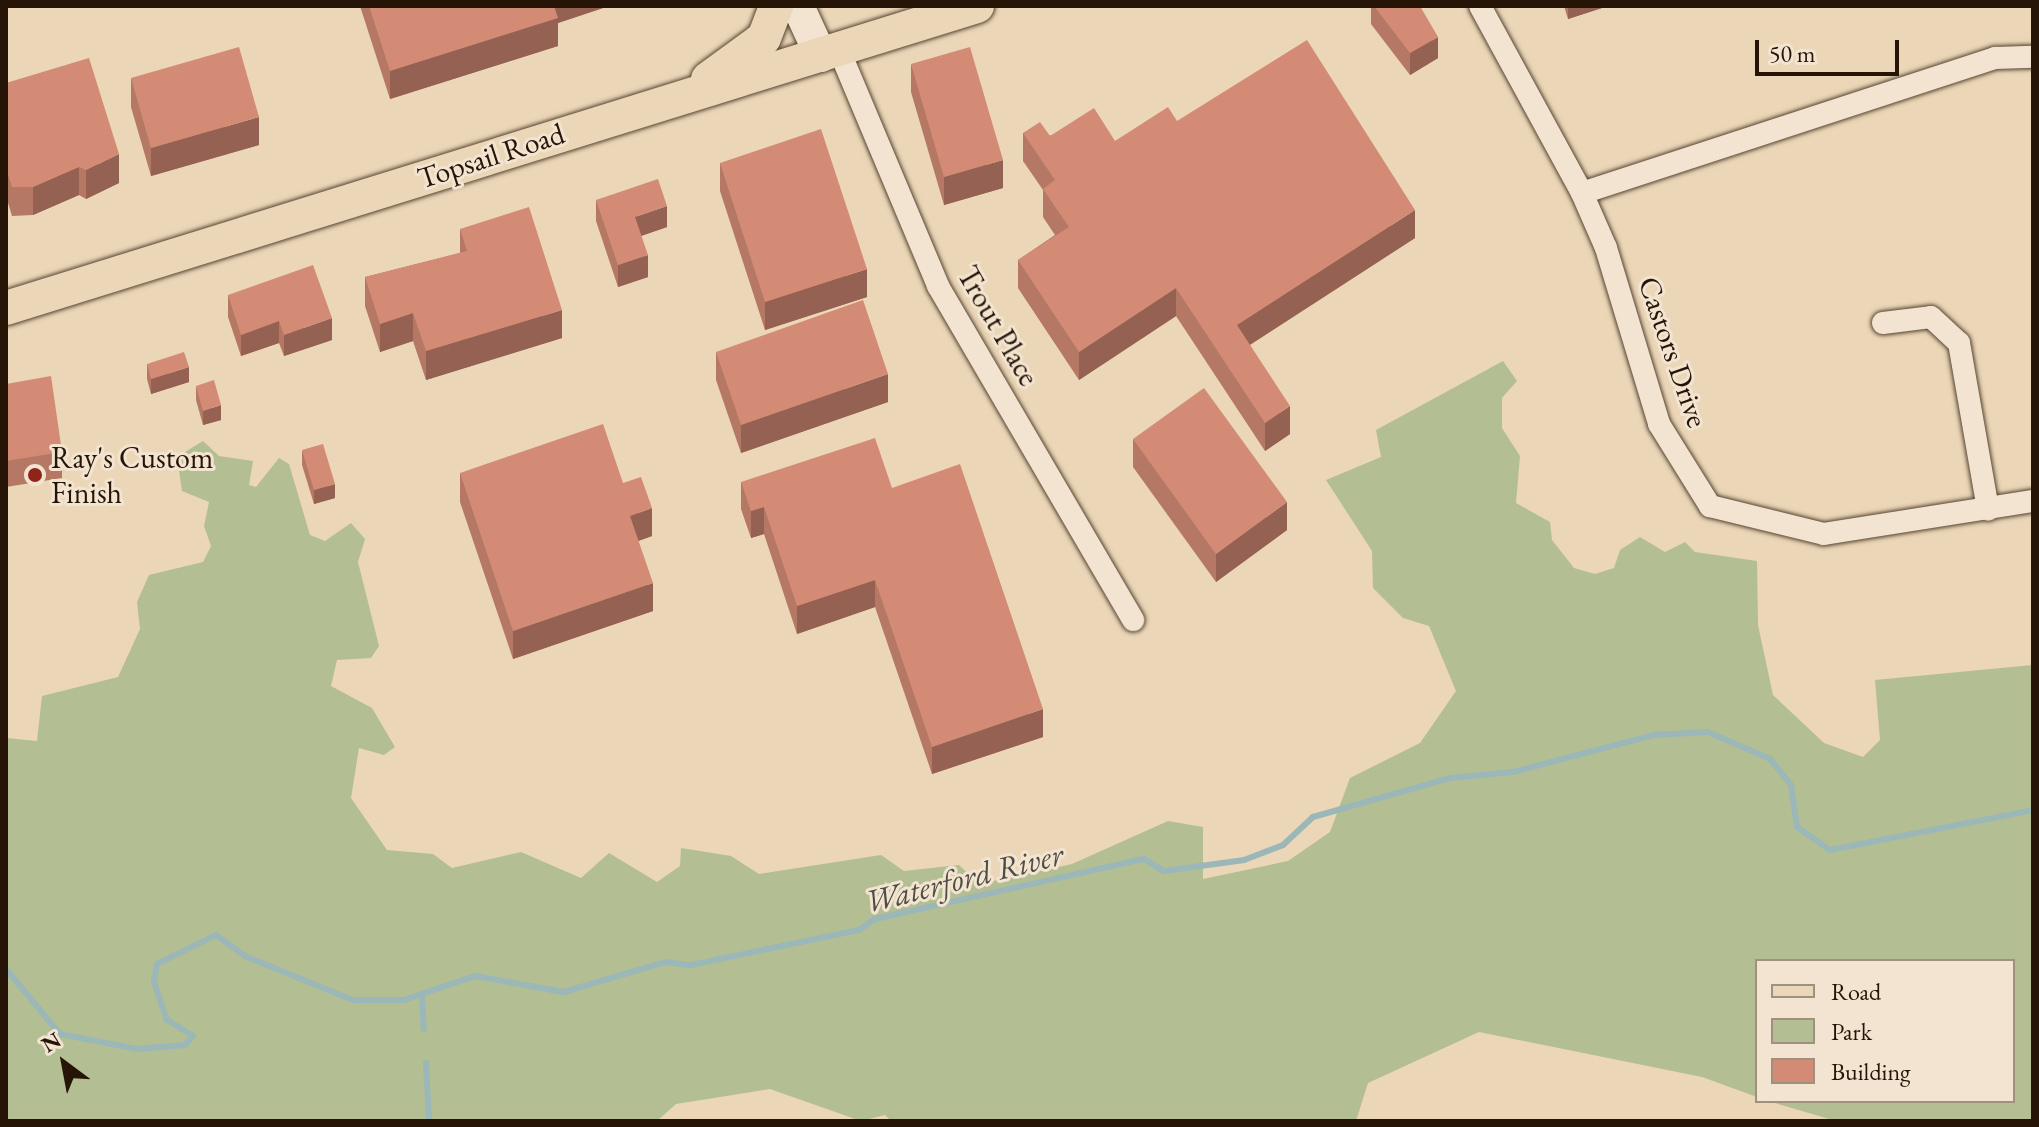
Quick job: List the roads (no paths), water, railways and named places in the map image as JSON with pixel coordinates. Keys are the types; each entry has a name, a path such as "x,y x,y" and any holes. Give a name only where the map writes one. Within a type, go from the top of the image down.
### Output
{"main road":[{"path":"689,93 764,38 776,6"},
{"name":"Topsail Road","path":"6,308 689,93 830,53 977,6"}],"street":[{"path":"798,6 830,53"},
{"name":"Castors Drive","path":"1480,6 1582,193 1606,248 1659,424 1710,506 1824,534 2033,501"},
{"name":"Trout Place","path":"830,53 938,286 1133,620"},
{"path":"1582,193 1995,58 2033,57"},
{"path":"1883,323 1931,317 1959,343 1988,510"}],"waterway":[{"name":"Waterford River","path":"6,969 60,1034 137,1049 185,1045 193,1036 167,1020 154,982 157,964 216,935 245,956 353,1000 404,1000 475,976 564,992 665,962 691,965 859,930 875,919 1144,859 1164,871 1244,860 1283,845 1313,817 1450,778 1513,772 1654,735 1708,732 1770,759 1791,785 1797,827 1830,850 2033,810"},
{"path":"422,995 424,1029"},
{"path":"426,1063 429,1121"}],"place":[{"name":"Ray's Custom Finish","path":"35,475"}]}
